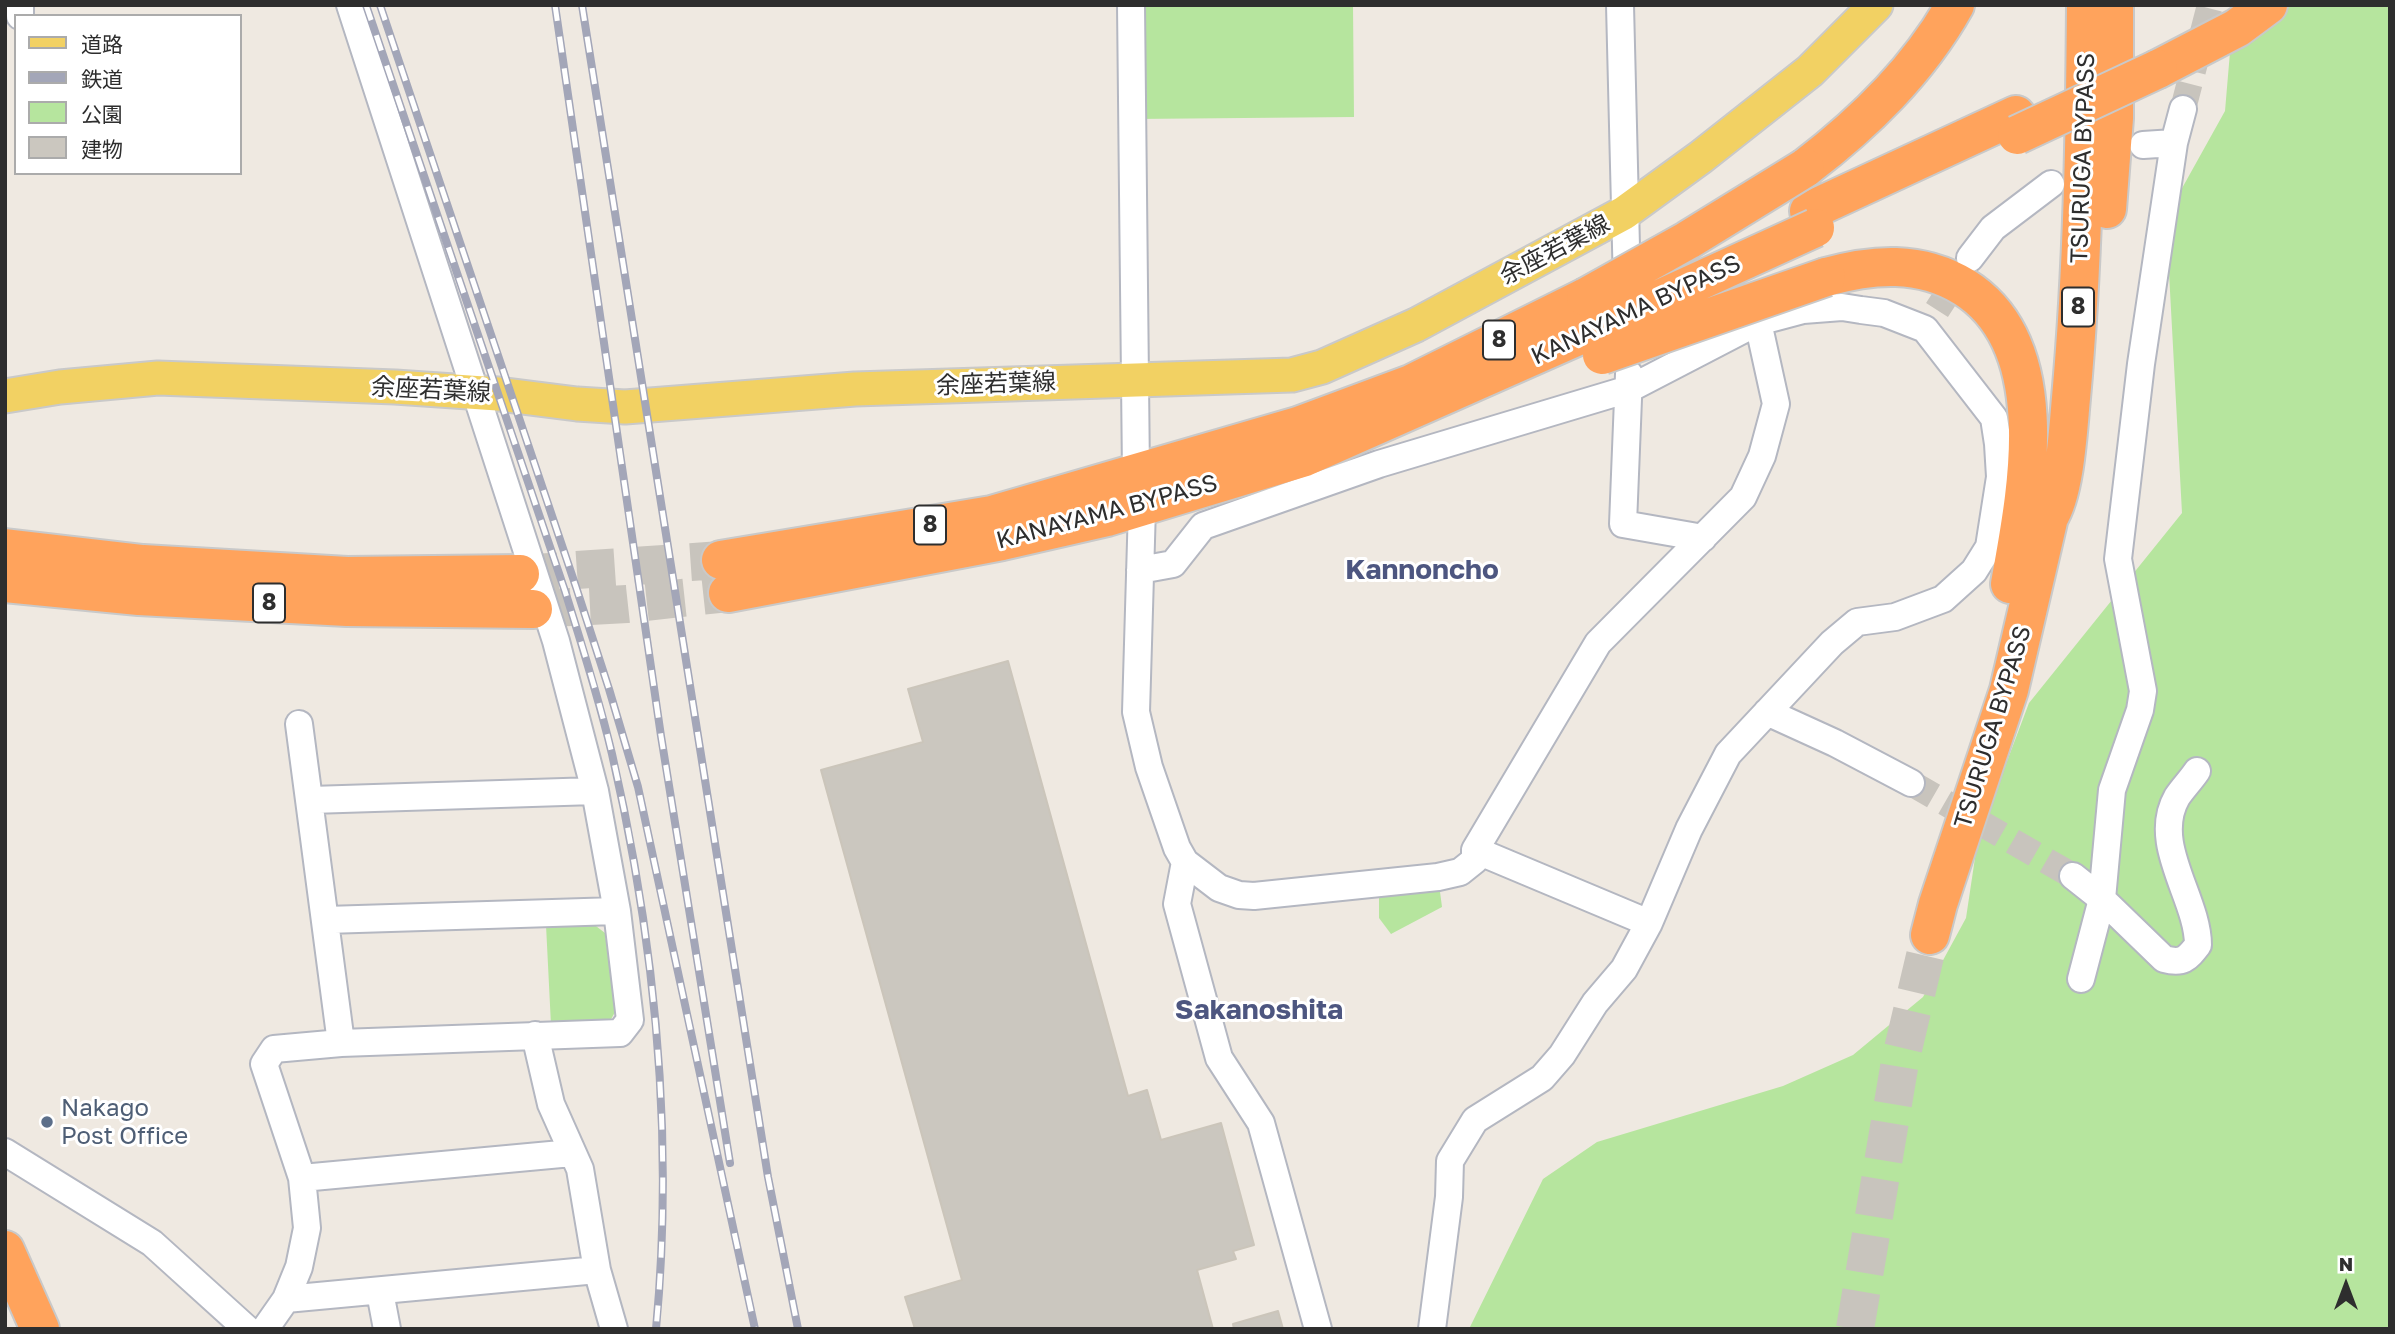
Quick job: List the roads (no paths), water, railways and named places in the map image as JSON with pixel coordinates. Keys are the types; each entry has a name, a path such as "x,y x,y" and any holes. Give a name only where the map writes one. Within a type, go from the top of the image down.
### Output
{"highway":[{"name":"KANAYAMA BYPASS","path":"1139,490 1298,426 1512,346 1593,323 1688,240 1805,168 1867,117 1923,54 1955,5"},
{"name":"TSURUGA BYPASS","path":"1593,323 1849,271 1892,266 1915,268 1952,280 1985,303 1999,319 2018,358 2024,379 2026,467 2015,556 2002,624 1934,919 2008,690 2049,517 2048,505 2064,369 2066,220 2060,5"},
{"name":"TSURUGA BYPASS","path":"2049,517 2057,505 2076,339 2084,199 2086,5"},
{"path":"2008,690 2037,645 2070,523 2108,204 2114,118 2114,5"},
{"path":"2157,59 2235,5"},
{"path":"2157,59 2237,28 2267,5"},
{"name":"KANAYAMA BYPASS","path":"725,576 992,515 1139,490 1305,457 2157,59"},
{"name":"8","path":"5,548 143,564 347,576 520,574"},
{"name":"8","path":"5,583 139,596 347,607 533,609"},
{"path":"5,1250 40,1329"}],"main road":[{"name":"余座若葉線","path":"5,396 60,387 158,378 396,387 625,407 855,389 1292,376 1322,368 1416,325 1624,214 1810,71 1876,5"}],"street":[{"path":"265,1329 286,1299 299,1267 307,1228 302,1178 264,1064 274,1049 341,1043 620,1032 631,1020 617,911 595,791 555,641 350,5"},
{"path":"1131,5 1140,570 1136,712 1149,767 1177,848 1185,862 1219,888 1240,895 1254,896 1438,877 1460,872 1475,860 1475,850 1598,643 1744,497 1762,456 1776,404 1758,322"},
{"path":"1620,5 1629,389 1623,524 1703,538"},
{"path":"2081,979 2102,899 2112,790 2140,710 2143,691 2118,559 2141,364 2174,143 2183,109"},
{"path":"2143,145 2174,143"},
{"path":"1970,258 1993,228 2050,184"},
{"path":"1140,570 1173,564 1203,526 1379,464 1629,389 1758,322 1803,310 1842,307 1931,320 1994,418 2000,477 1989,547 1975,571 1943,599 1895,617 1857,622 1832,643 1728,754 1689,829 1649,923 1624,969 1595,1003 1562,1055 1542,1078 1475,1120 1450,1161 1449,1197 1432,1329"},
{"path":"1767,712 1835,743 1911,783"},
{"path":"299,724 341,1043"},
{"path":"2073,876 2102,899 2164,959 2175,962 2187,958 2198,945 2198,927 2172,855 2169,827 2176,799 2197,771"},
{"path":"311,800 595,791"},
{"path":"1475,850 1649,923"},
{"path":"1185,862 1177,904 1219,1058 1261,1123 1318,1329"},
{"path":"326,920 617,911"},
{"path":"534,1035 551,1104 579,1169 597,1270 614,1329"},
{"path":"5,1152 152,1243 247,1329"},
{"path":"302,1178 572,1153"},
{"path":"286,1299 597,1270"},
{"path":"380,1292 387,1329"}],"tunnel":[{"path":"2183,109 2210,5"},
{"path":"1937,310 1964,268"},
{"path":"520,574 721,560"},
{"path":"533,609 627,604 728,593"},
{"path":"1911,783 2073,876"},
{"path":"1855,1329 1900,1062 1930,935"}],"railway":[{"path":"366,5 565,591 612,754 640,896 657,1040 663,1184 656,1329"},
{"path":"380,5 576,587 638,787 755,1329"},
{"path":"555,5 661,736 730,1163"},
{"path":"582,5 768,1177 798,1329"}],"place":[{"name":"Nakago Post Office","path":"47,1122"}],"district":[{"name":"Kannoncho","path":"1422,570"},
{"name":"Sakanoshita","path":"1259,1010"}]}
